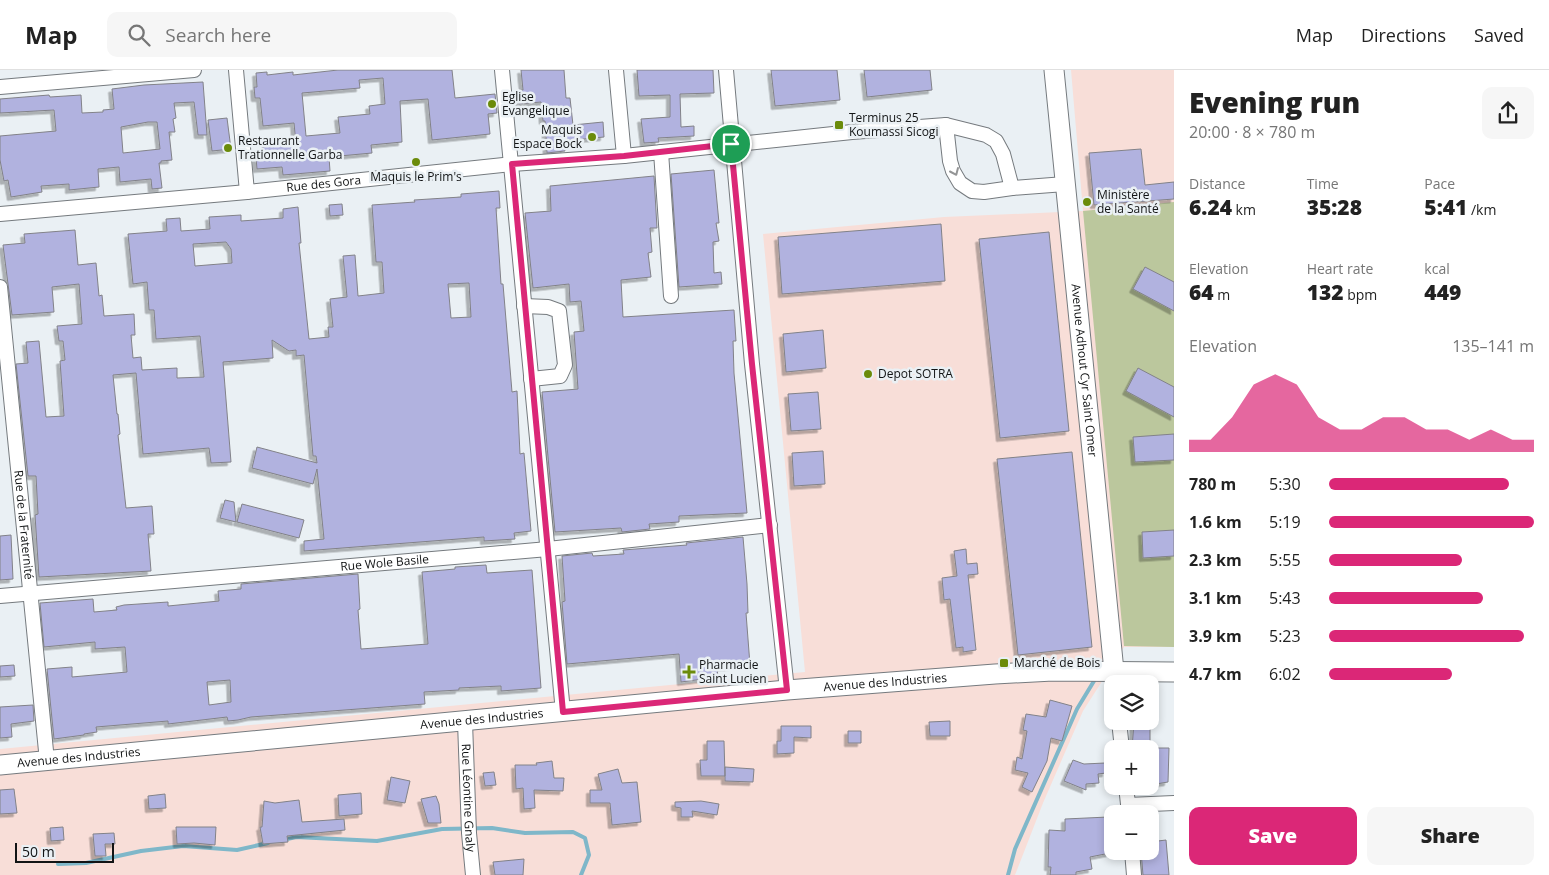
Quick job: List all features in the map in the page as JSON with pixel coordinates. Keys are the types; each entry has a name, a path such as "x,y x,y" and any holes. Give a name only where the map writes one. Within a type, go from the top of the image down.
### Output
{"street":[{"path":"0,87 194,70"},
{"path":"236,70 248,192"},
{"path":"502,70 563,712"},
{"path":"616,70 624,156"},
{"path":"726,70 731,144 752,364 787,690"},
{"name":"Avenue Adhout Cyr Saint Omer","path":"1054,70 1115,675"},
{"path":"946,125 950,161 960,183 972,191 984,192 1065,184"},
{"name":"Rue des Gora","path":"0,214 248,192 512,164 624,156 852,132 946,125 986,135 996,141 1003,154 1012,188"},
{"path":"661,152 671,296"},
{"name":"Rue de la Fraternité","path":"0,287 47,761"},
{"path":"524,306 548,307 559,311 565,365 560,376 531,380"},
{"name":"Rue Wole Basile","path":"0,596 548,549 770,524"},
{"name":"Avenue des Industries","path":"1144,675 1174,672"},
{"name":"Avenue des Industries","path":"0,765 787,690 996,674 1104,678"},
{"name":"Rue Léontine Gnaly","path":"466,722 468,819 473,875"},
{"path":"1159,805 1174,803"},
{"path":"1133,860 1134,875"}],"shaded area":[{"path":"1071,70 1174,70 1174,647 1124,647 1106,675 1104,675 1104,678 1083,711 1043,803 1015,875 0,875 0,749 805,672 763,234 944,217 1083,211"}],"green space":[{"path":"1174,202 1174,647 1124,646 1083,211"}],"building":[{"path":"338,70 452,70 455,98 495,94 497,113 488,114 490,134 432,140 428,99 400,101 402,142 371,145 372,153 329,157 330,171 283,175 282,167 257,169 256,158 262,157 262,147 296,144 294,123 263,126 260,98 255,98 254,87 257,87 256,73 267,72 267,75 293,72 293,75","holes":["383,78 385,104 369,106 370,114 338,117 340,133 306,136 302,93 360,88 359,80"]},
{"path":"521,70 564,70 566,98 570,98 573,125 603,122 604,137 564,141 565,151 547,153 545,121 543,121 541,102 519,104 518,90 523,90"},
{"path":"637,70 713,70 714,93 680,94 681,127 694,126 694,136 658,138 659,142 644,143 641,119 670,117 670,95 639,96"},
{"path":"771,70 837,70 840,100 775,106"},
{"path":"864,70 930,70 932,90 867,97"},
{"path":"203,82 207,135 198,135 194,102 174,103 176,118 173,119 175,132 169,132 172,160 159,163 162,188 152,189 151,179 120,182 119,167 98,169 99,187 69,190 69,184 41,186 42,192 11,197 8,180 4,181 0,160 0,136 56,131 54,110 0,113 0,99 49,95 50,97 81,95 82,113 103,112 103,110 114,109 112,89 144,85","holes":["157,122 160,149 123,153 121,127"]},
{"path":"227,118 231,149 212,151 208,120"},
{"path":"1141,149 1145,185 1174,182 1174,199 1094,205 1089,153"},
{"path":"714,170 719,223 716,223 719,241 713,242 714,273 721,272 722,284 679,287 671,174"},
{"path":"654,176 657,228 650,228 652,252 648,253 651,277 621,280 623,317 734,310 736,341 733,341 734,373 747,513 679,516 679,522 649,524 650,529 622,532 621,528 555,532 542,392 578,389 574,332 584,331 581,301 570,302 569,284 533,288 525,213 551,211 550,186"},
{"path":"499,191 500,208 496,208 501,284 503,284 512,392 517,391 520,454 524,453 531,531 514,533 515,539 484,541 484,537 304,551 304,541 324,539 317,469 313,484 252,468 257,447 317,463 316,456 313,456 304,355 296,356 296,350 289,351 272,340 273,358 223,362 231,462 211,463 209,448 143,454 136,373 113,375 126,508 152,506 154,534 148,534 151,571 39,577 35,515 38,514 36,476 28,476 16,364 28,363 26,342 39,341 46,417 64,416 60,361 65,360 63,341 59,341 57,326 82,324 79,284 52,287 54,312 12,315 3,245 25,243 24,234 75,230 78,265 96,263 99,296 102,295 104,316 134,314 135,335 131,335 133,358 141,357 142,370 177,368 177,378 204,377 200,336 156,339 154,310 149,310 147,282 133,284 128,234 167,231 166,219 180,218 181,231 210,229 209,217 241,215 241,221 283,218 283,209 298,207 301,243 299,243 309,339 329,337 328,327 333,327 330,299 347,297 343,256 355,255 358,296 384,293 382,262 376,262 372,205 461,197 461,194","holes":["226,242 231,249 232,263 195,266 193,244","469,283 471,317 451,318 448,284"]},
{"path":"342,204 343,215 330,216 329,205"},
{"path":"941,224 945,281 782,294 778,237"},
{"path":"1049,232 1069,431 1000,438 979,239"},
{"path":"1145,267 1174,282 1174,311 1133,289"},
{"path":"823,330 826,368 786,372 783,334"},
{"path":"1138,368 1174,387 1174,417 1126,391"},
{"path":"818,392 821,429 791,431 788,394"},
{"path":"1174,434 1174,460 1135,462 1133,437"},
{"path":"823,451 825,484 794,486 792,453"},
{"path":"1072,452 1092,647 1018,655 997,459"},
{"path":"225,500 234,502 236,522 220,518"},
{"path":"242,504 304,520 299,538 237,522"},
{"path":"1174,530 1174,556 1143,558 1142,532"},
{"path":"11,535 13,579 0,580 0,536"},
{"path":"743,537 750,665 717,668 718,677 681,682 679,654 567,664 562,602 565,601 562,556 592,553 593,556 624,554 623,550 687,545 686,543"},
{"path":"966,549 967,564 977,563 978,574 968,575 976,650 963,652 963,647 956,648 950,599 944,600 942,578 957,576 954,551"},
{"path":"486,565 487,573 532,570 541,688 501,691 501,686 459,688 459,690 424,692 425,704 251,717 228,721 227,717 168,724 168,721 96,727 97,732 54,739 47,669 72,667 72,677 127,672 125,647 95,649 95,642 44,647 40,603 93,599 94,612 117,610 116,607 124,605 168,602 168,606 219,601 218,591 241,589 241,584 358,574 361,649 428,644 422,572 455,569 455,567","holes":["230,680 231,702 209,705 207,682"]},
{"path":"14,665 15,676 0,677 0,666"},
{"path":"1050,700 1072,706 1062,741 1051,738 1047,761 1032,792 1022,787 1028,773 1015,770 1017,757 1022,759 1027,731 1023,730 1026,714 1046,717"},
{"path":"33,705 34,721 11,724 12,737 0,738 0,707"},
{"path":"950,721 950,736 930,736 929,722"},
{"path":"781,726 811,726 811,738 794,737 794,753 777,754 777,741 781,741"},
{"path":"1133,730 1150,730 1150,740 1133,740"},
{"path":"848,731 861,731 861,743 848,743"},
{"path":"707,741 724,741 725,776 701,776 700,760 707,760"},
{"path":"1159,748 1169,748 1168,782 1159,784"},
{"path":"1073,760 1084,764 1104,763 1104,773 1098,774 1099,783 1086,784 1086,790 1064,781"},
{"path":"552,761 554,778 564,778 563,791 534,790 535,808 524,809 523,788 516,789 515,765 537,765 536,763"},
{"path":"725,767 754,769 753,782 725,781"},
{"path":"618,769 622,783 637,782 641,822 612,825 610,803 590,803 590,790 602,790 598,774"},
{"path":"494,772 496,785 485,786 483,773"},
{"path":"391,777 410,781 405,803 387,800"},
{"path":"14,789 17,813 0,814 0,790"},
{"path":"361,793 362,814 339,816 338,795"},
{"path":"165,794 166,808 149,809 148,796"},
{"path":"436,796 441,823 428,823 421,799"},
{"path":"299,800 302,822 344,819 345,830 287,836 288,842 263,844 260,827 262,827 264,801 275,803"},
{"path":"701,801 719,804 717,815 692,811 693,817 681,817 681,808 675,807 675,802"},
{"path":"1104,817 1104,854 1090,857 1092,869 1076,872 1076,875 1050,875 1051,867 1048,867 1049,830 1065,831 1065,819"},
{"path":"63,827 64,840 51,841 50,828"},
{"path":"176,827 216,827 215,845 177,844"},
{"path":"114,833 115,844 105,844 106,856 95,856 93,834"},
{"path":"1166,840 1169,875 1143,875 1142,860 1159,860 1159,841"},
{"path":"524,859 523,875 495,875 493,862"}],"waterway":[{"path":"1008,875 1015,849 1077,709 1094,681"},
{"path":"283,840 296,837 377,841 442,829 492,828 525,833 573,832 585,838 589,855 581,875"},
{"path":"58,864 86,863 141,851 183,846 237,850 268,843"}],"place":[{"name":"Eglise Evangelique","path":"492,104"},
{"name":"Terminus 25 Koumassi Sicogi","path":"839,125"},
{"name":"Maquis Espace Bock","path":"592,137"},
{"name":"Restaurant Trationnelle Garba","path":"228,148"},
{"name":"Maquis le Prim's","path":"416,162"},
{"name":"Ministère de la Santé","path":"1087,202"},
{"name":"Depot SOTRA","path":"868,374"},
{"name":"Marché de Bois","path":"1004,663"},
{"name":"Pharmacie Saint Lucien","path":"689,672"}],"route":[{"path":"731,144 752,364 787,690 563,712 512,164 624,156 731,144"}]}
